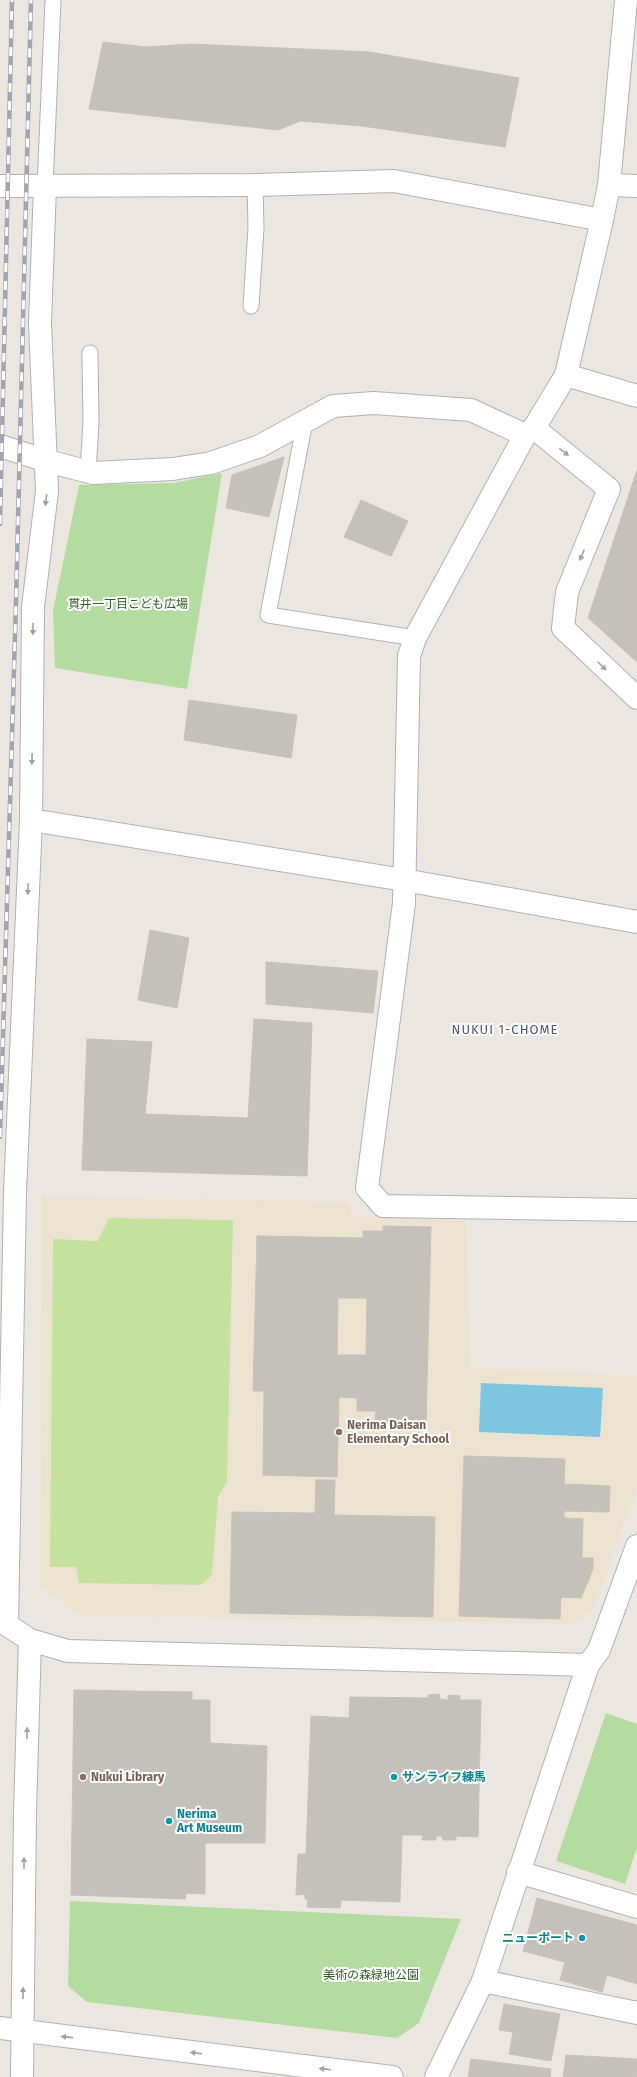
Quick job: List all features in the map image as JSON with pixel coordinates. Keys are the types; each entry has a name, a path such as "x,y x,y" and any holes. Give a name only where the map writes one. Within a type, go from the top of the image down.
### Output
{"street":[{"path":"626,0 609,185 566,375 529,431 415,638 409,656 404,904 367,1188 383,1206 637,1210"},
{"path":"0,186 255,185 394,181 602,220"},
{"path":"609,185 637,186"},
{"path":"45,187 40,323 47,491 33,607 31,820 15,1192 4,1622 30,1640 68,1651 588,1665"},
{"path":"566,375 637,396"},
{"path":"0,446 46,461 88,472 173,469 211,462 260,446 333,406 374,403 408,404 471,410 529,431 609,488 567,592 564,628 637,698"},
{"path":"31,820 404,880 637,922"},
{"path":"436,2077 483,1981 588,1665 599,1650 637,1546"},
{"path":"22,2077 25,1813 30,1640"},
{"path":"518,1872 637,1907"},
{"path":"483,1981 637,2013"},
{"path":"0,2028 392,2077"}],"lane":[{"path":"45,187 53,0"},
{"path":"251,306 256,228 255,185"},
{"path":"88,472 91,423 90,353"},
{"path":"305,421 268,615 415,638"}],"shaded area":[{"name":"Nerima Daisan Elementary School","path":"42,1197 348,1202 354,1218 466,1219 470,1368 637,1376 637,1487 594,1608 572,1624 79,1615 40,1585"}],"green space":[{"name":"貫井一丁目こども広場","path":"222,473 187,689 55,668 53,611 79,485 174,483"},
{"path":"109,1218 233,1220 227,1482 218,1497 212,1575 201,1585 79,1583 76,1567 50,1567 53,1239 98,1241"},
{"path":"606,1713 637,1724 637,1847 625,1884 556,1861"},
{"name":"美術の森緑地公園","path":"70,1901 461,1919 419,2023 397,2038 87,2002 68,1986"}],"water":[{"path":"481,1383 603,1388 600,1437 479,1432"}],"building":[{"path":"103,42 145,47 191,44 370,52 519,78 505,147 362,126 300,121 278,130 89,109"},
{"path":"284,457 269,517 226,508 232,475"},
{"path":"637,470 637,662 588,618"},
{"path":"361,500 408,521 391,556 344,537"},
{"path":"189,700 297,715 291,758 184,740"},
{"path":"150,930 189,938 177,1008 138,1000"},
{"path":"266,962 378,971 373,1013 266,1004"},
{"path":"254,1019 312,1023 307,1176 82,1170 87,1039 152,1042 145,1114 248,1118"},
{"path":"383,1226 431,1227 426,1424 375,1423 376,1411 357,1411 357,1398 339,1397 337,1477 263,1475 264,1391 253,1391 257,1236 363,1238 363,1231 383,1231","holes":["338,1298 367,1298 366,1355 337,1355"]},
{"path":"464,1456 565,1459 564,1484 610,1486 609,1512 564,1511 564,1518 583,1519 582,1558 593,1558 593,1569 581,1598 561,1597 560,1619 459,1616"},
{"path":"316,1480 335,1480 334,1515 435,1517 433,1617 230,1613 232,1512 315,1513"},
{"path":"74,1690 192,1692 192,1700 210,1700 210,1743 267,1746 265,1843 205,1843 205,1894 186,1893 185,1899 71,1895"},
{"name":"サンライフ練馬","path":"439,1694 440,1699 448,1700 448,1695 460,1696 460,1700 481,1700 478,1837 456,1836 456,1840 443,1840 442,1836 436,1836 436,1840 422,1840 423,1835 402,1835 400,1902 341,1900 340,1908 307,1907 308,1899 305,1899 305,1894 296,1895 298,1854 306,1854 311,1716 349,1718 350,1697 428,1698 428,1695"},
{"name":"ニューポート","path":"537,1898 637,1925 637,1984 607,1975 602,1992 560,1980 565,1962 523,1951"},
{"path":"504,2004 560,2014 551,2061 509,2054 513,2032 499,2030"},
{"path":"566,2055 637,2059 637,2077 563,2077"},
{"path":"471,2059 551,2069 550,2077 468,2077"}],"railway":[{"path":"0,524 12,0"},
{"path":"0,1137 16,602 31,0"}],"place":[{"name":"Nerima Daisan Elementary School","path":"339,1432"},
{"name":"Nukui Library","path":"83,1777"},
{"name":"サンライフ練馬","path":"394,1777"},
{"name":"Nerima Art Museum","path":"169,1821"},
{"name":"ニューポート","path":"582,1938"}],"district":[{"name":"NUKUI 1-CHOME","path":"505,1029"}]}
